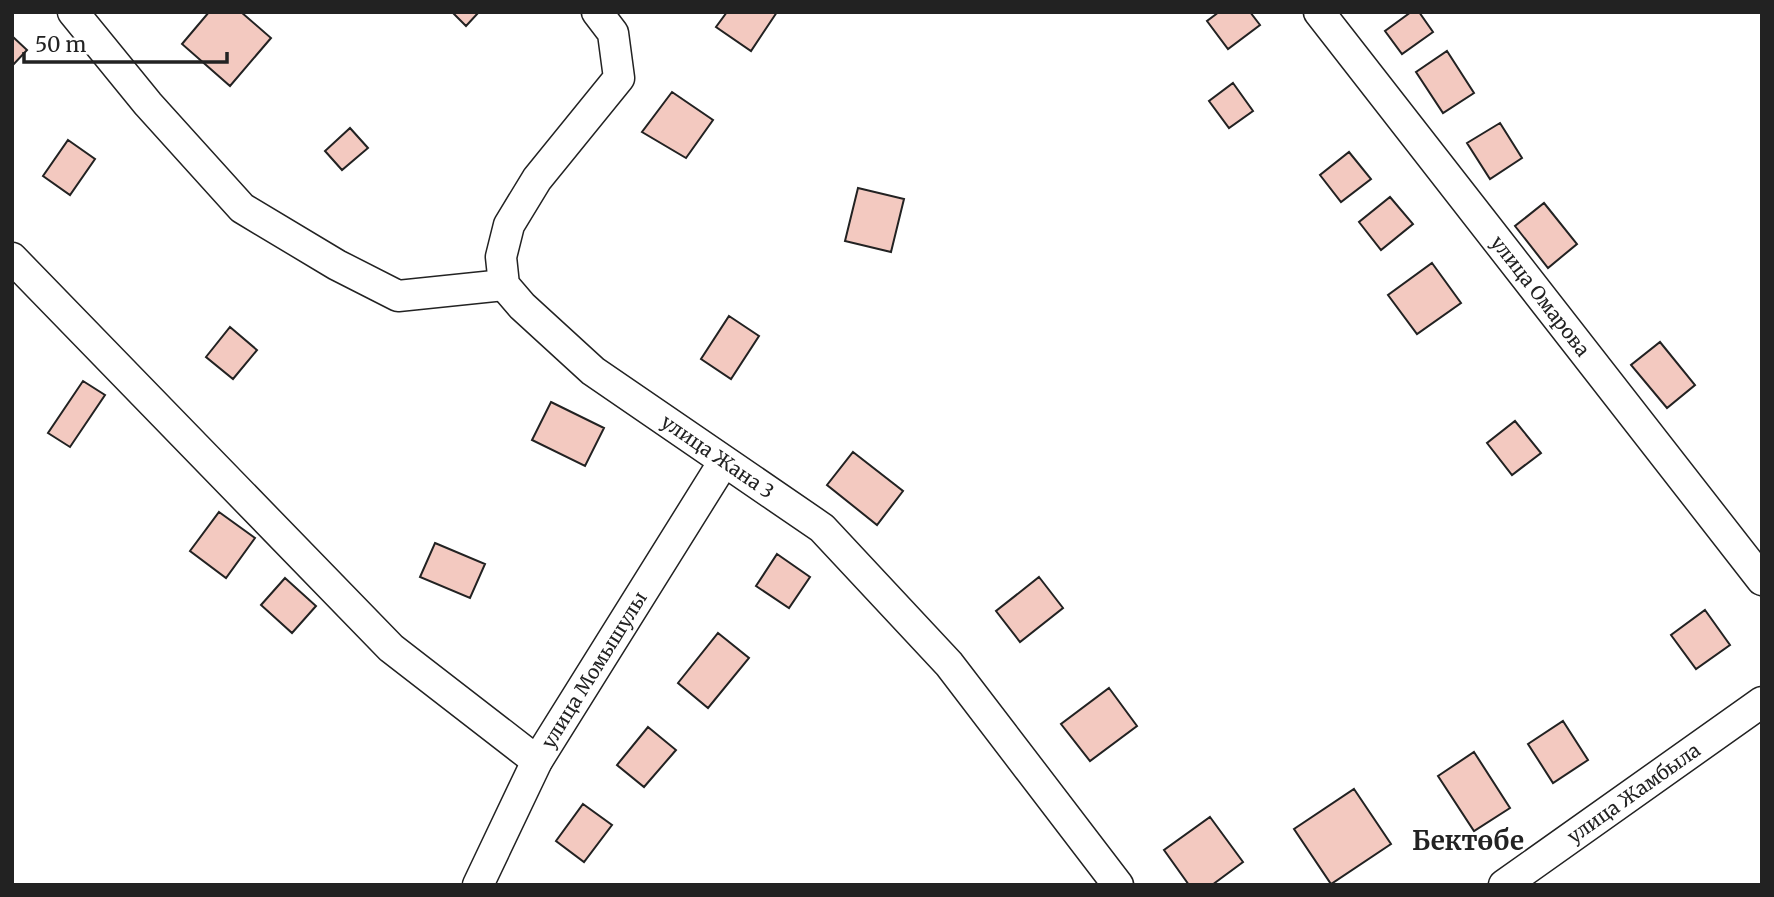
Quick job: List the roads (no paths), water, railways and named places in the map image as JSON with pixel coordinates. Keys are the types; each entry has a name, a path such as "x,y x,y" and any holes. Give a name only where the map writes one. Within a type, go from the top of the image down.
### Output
{"street":[{"path":"73,12 148,104 242,208 337,265 398,296 505,285 501,257 509,225 537,179 619,78 613,33 597,12"},
{"name":"улица Омарова","path":"1319,12 1762,580"},
{"path":"12,258 391,648 537,761"},
{"name":"улица Жана 3","path":"505,285 522,306 593,371 723,463 822,528 940,655 1118,885"},
{"name":"улица Момышулы","path":"478,885 537,761 723,463"},
{"name":"улица Жамбыла","path":"1504,885 1762,702"}],"district":[{"name":"Бектөбе","path":"1468,841"}]}
